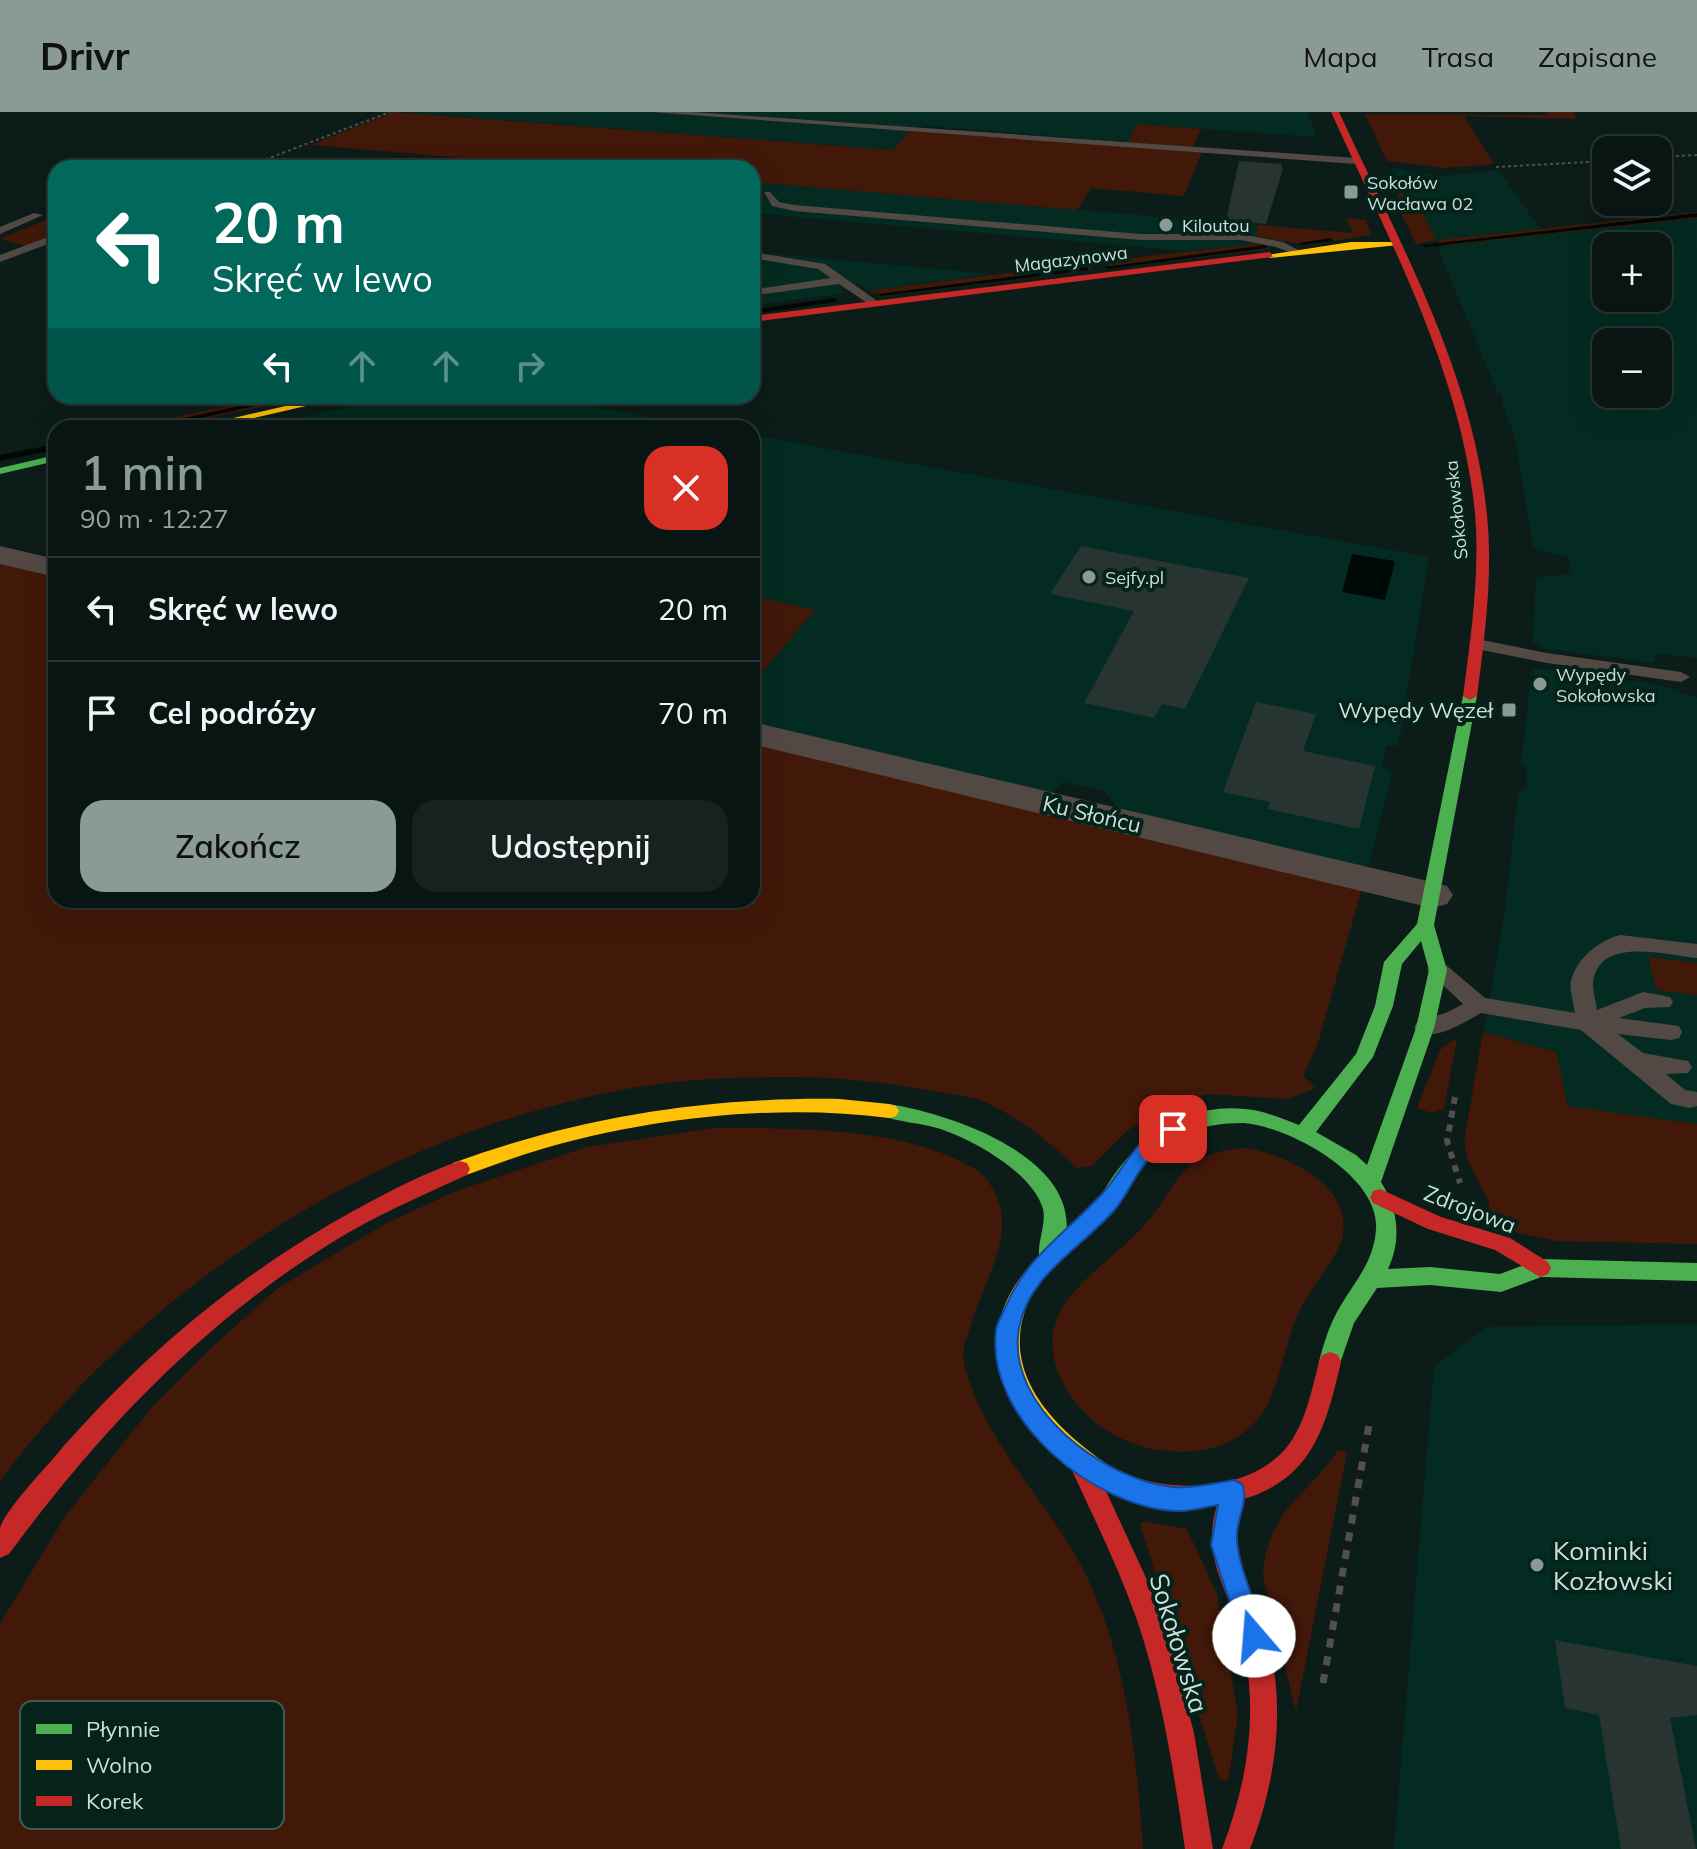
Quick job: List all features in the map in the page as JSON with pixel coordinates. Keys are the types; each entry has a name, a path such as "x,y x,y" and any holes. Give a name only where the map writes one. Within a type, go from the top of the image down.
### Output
{"main road":[{"name":"Sokołowska","path":"1335,112 1395,245 1455,392 1473,465 1482,555 1477,644 1458,768 1429,910 1438,970 1425,1028 1376,1189"},
{"name":"Magazynowa","path":"760,318 1351,245 1395,245"},
{"path":"233,420 307,404"},
{"path":"0,471 48,460"},
{"name":"Sokołowska","path":"1305,1132 1364,1057 1384,1006 1393,962 1429,910"},
{"path":"0,1546 64,1459 104,1415 185,1340 265,1276 339,1228 416,1189 470,1165 573,1132 697,1112 768,1108 908,1114 943,1122 986,1139 1029,1173 1044,1191 1054,1209 1057,1224 1049,1257"},
{"name":"Zdrojowa","path":"1234,1492 1176,1500 1144,1494 1114,1483 1080,1462 1050,1436 1025,1405 1011,1377 1008,1361 1008,1328 1025,1286 1049,1257 1108,1202 1143,1151 1173,1129 1207,1118 1246,1116 1305,1132 1338,1152 1376,1189 1435,1223 1502,1244 1540,1268"},
{"path":"1236,1849 1263,1755 1266,1717 1263,1676 1254,1636 1224,1545 1224,1529 1234,1492 1290,1460 1304,1436 1321,1396 1341,1325 1370,1279 1386,1244 1387,1218 1376,1189"},
{"path":"1370,1279 1430,1276 1501,1283 1540,1268 1697,1272"},
{"name":"Sokołowska","path":"1080,1462 1150,1620 1170,1692 1199,1849"}],"street":[{"path":"0,555 48,566"},
{"name":"Ku Słońcu","path":"760,735 1429,910"}],"lane":[{"path":"655,112 1356,161"},
{"path":"767,194 776,204 794,208 1145,238 1255,240 1276,242 1297,252"},
{"path":"0,231 38,215"},
{"path":"0,259 48,240"},
{"path":"760,256 807,262 843,280 874,303"},
{"path":"760,290 843,280"},
{"path":"1477,644 1547,658 1681,677"},
{"path":"1690,1099 1679,1098 1587,1022 1582,982 1596,956 1620,942 1697,951"},
{"path":"1438,970 1478,1005 1671,1032"},
{"path":"1587,1022 1643,1000 1662,1002"},
{"path":"1425,1028 1456,1018 1478,1005"},
{"path":"1637,1061 1680,1067"}],"path":[{"path":"264,160 390,112"},
{"path":"1672,156 1697,155"},
{"path":"1496,167 1592,162"},
{"path":"1457,1089 1446,1130 1446,1145 1464,1195"},
{"path":"1320,1696 1370,1421"}],"shaded area":[{"path":"393,112 893,150 910,131 1202,152 1184,196 1091,188 1077,210 760,183 760,160 488,160 311,145"},
{"path":"401,112 1307,112 1317,137 1137,124 1128,142 928,126 912,128 894,150"},
{"path":"1546,112 1573,112 1578,119 1464,116 1494,164 1445,168 1387,161 1365,114 1548,115"},
{"path":"1137,124 1201,129 1193,147 1128,142"},
{"path":"1389,168 1410,207 1420,208 1437,240 1416,244 1398,207 1398,188"},
{"path":"1391,168 1441,176 1499,170 1540,229 1437,240 1420,208 1410,208"},
{"path":"760,183 1258,225 1254,244 1185,251 760,214"},
{"path":"1697,212 1697,218 1443,246 1437,240"},
{"path":"1346,218 1366,220 1371,235 1309,245 1256,237 1258,225 1353,233"},
{"path":"1697,218 1697,658 1654,653 1655,663 1546,649 1533,643 1536,577 1572,574 1569,558 1533,547 1515,437 1501,395 1439,251 1443,246"},
{"path":"48,219 48,237 27,246 0,239"},
{"path":"1265,245 1269,249 1114,268 1097,262"},
{"path":"760,253 993,274 867,291 858,284 839,287 846,293 760,304"},
{"path":"1088,263 1092,268 1087,271 886,296 867,291"},
{"path":"236,404 275,404 200,420 161,420"},
{"path":"363,404 578,404 667,420 286,420"},
{"path":"760,436 1429,557 1401,732 1397,746 1386,746 1382,766 1391,770 1392,776 1367,871 1121,812 1104,791 1062,782 1049,795 760,727 760,674 814,610 760,598"},
{"path":"1352,554 1395,561 1385,600 1342,592"},
{"path":"0,563 48,574 48,908 760,908 760,742 1363,885 1317,1046 1303,1076 1316,1088 1288,1099 1208,1094 1165,1105 1127,1131 1092,1166 1077,1168 1035,1132 987,1103 884,1083 811,1077 703,1079 650,1085 555,1105 463,1135 373,1174 287,1221 206,1276 130,1338 61,1406 0,1481"},
{"path":"760,598 815,610 760,675"},
{"path":"1533,668 1661,685 1697,698 1697,1223 1468,1124 1505,910 1518,793 1526,788 1527,771 1521,762 1530,687 1535,685"},
{"path":"1648,957 1697,963 1697,995 1657,990"},
{"path":"1483,1032 1556,1052 1568,1106 1697,1124 1697,1244 1556,1241 1491,1227 1489,1203 1469,1163 1464,1141"},
{"path":"1457,1038 1444,1109 1431,1113 1417,1108 1440,1050"},
{"path":"714,1128 842,1132 907,1142 937,1151 984,1176 996,1195 1002,1214 1002,1233 963,1357 970,1385 982,1412 1067,1542 1097,1600 1127,1705 1143,1849 0,1849 0,1624 64,1518 151,1408 211,1348 278,1288 385,1224 456,1191 587,1147"},
{"path":"1246,1148 1301,1168 1332,1193 1341,1210 1344,1228 1338,1249 1297,1316 1271,1397 1254,1424 1238,1437 1200,1450 1159,1450 1120,1438 1087,1415 1062,1382 1052,1344 1055,1324 1072,1294 1142,1228 1182,1173 1205,1157"},
{"name":"Kominki Kozłowski","path":"1697,1324 1697,1849 1394,1849 1434,1367 1486,1327"},
{"path":"1338,1450 1347,1452 1296,1711 1263,1577 1266,1554 1280,1519"},
{"path":"1143,1521 1187,1529 1217,1594 1238,1714 1228,1781 1219,1779 1140,1524"}],"building":[{"path":"1239,161 1281,164 1283,169 1266,224 1226,220"},
{"path":"1081,546 1249,578 1185,709 1162,704 1154,718 1084,703 1134,611 1050,594"},
{"path":"1256,702 1316,714 1303,751 1375,766 1359,829 1268,809 1270,802 1223,792"},
{"path":"1555,1640 1697,1666 1697,1715 1670,1718 1696,1849 1621,1849 1599,1715 1565,1708"}],"waterway":[{"path":"1425,245 1697,215"},
{"path":"1302,243 1331,240"},
{"path":"1108,267 1265,247"},
{"path":"882,294 1087,269"},
{"path":"760,311 833,300"},
{"path":"182,420 258,404"},
{"path":"0,458 48,449"}],"traffic: fast":[{"path":"0,471 48,460"},
{"path":"1371,1181 1425,1028 1438,970 1425,925 1470,696"},
{"path":"1305,1132 1364,1057 1384,1006 1393,962 1425,925"},
{"path":"889,1111 961,1129 993,1145 1024,1168 1041,1186 1053,1208 1055,1226 1049,1257"},
{"path":"1246,1116 1325,1145 1369,1179 1382,1201 1387,1227 1382,1257 1345,1318 1330,1362"},
{"path":"1107,1203 1139,1157 1161,1136 1201,1120 1246,1116"},
{"path":"1370,1279 1430,1276 1501,1283 1540,1268 1697,1272"}],"traffic: slow":[{"path":"1270,255 1351,245 1395,245"},
{"path":"233,420 307,404"},
{"path":"460,1169 581,1131 664,1116 748,1108 852,1107 889,1111"},
{"path":"1107,1203 1058,1247 1032,1276 1015,1306 1008,1336 1011,1364 1020,1392 1036,1417 1081,1461 1107,1478"}],"traffic: jam":[{"path":"1335,112 1419,297 1455,392 1468,441 1478,491 1482,542 1479,619 1470,696"},
{"path":"760,318 1270,255"},
{"path":"0,1546 94,1428 147,1374 203,1324 262,1278 325,1236 391,1200 460,1169"},
{"path":"1380,1197 1435,1223 1502,1244 1540,1268"},
{"path":"1107,1478 1151,1494 1176,1497 1228,1492 1253,1485 1274,1474 1300,1449 1316,1413 1330,1362"},
{"path":"1080,1462 1134,1580 1159,1648 1180,1733 1199,1849"},
{"path":"1234,1492 1223,1540 1232,1578 1255,1639 1264,1692 1259,1772 1246,1824 1236,1849"}],"place":[{"name":"Sokołów Wacława 02","path":"1351,192"},
{"name":"Kiloutou","path":"1166,225"},
{"name":"Sejfy.pl","path":"1089,577"},
{"name":"Wypędy Sokołowska","path":"1540,684"},
{"name":"Wypędy Węzeł","path":"1509,710"},
{"name":"Kominki Kozłowski","path":"1537,1565"}],"route":[{"path":"1173,1129 1143,1151 1108,1202 1049,1257 1025,1286 1008,1328 1008,1361 1011,1377 1025,1405 1050,1436 1080,1462 1114,1483 1144,1494 1176,1500 1234,1492 1224,1529 1224,1545 1254,1636"}]}
